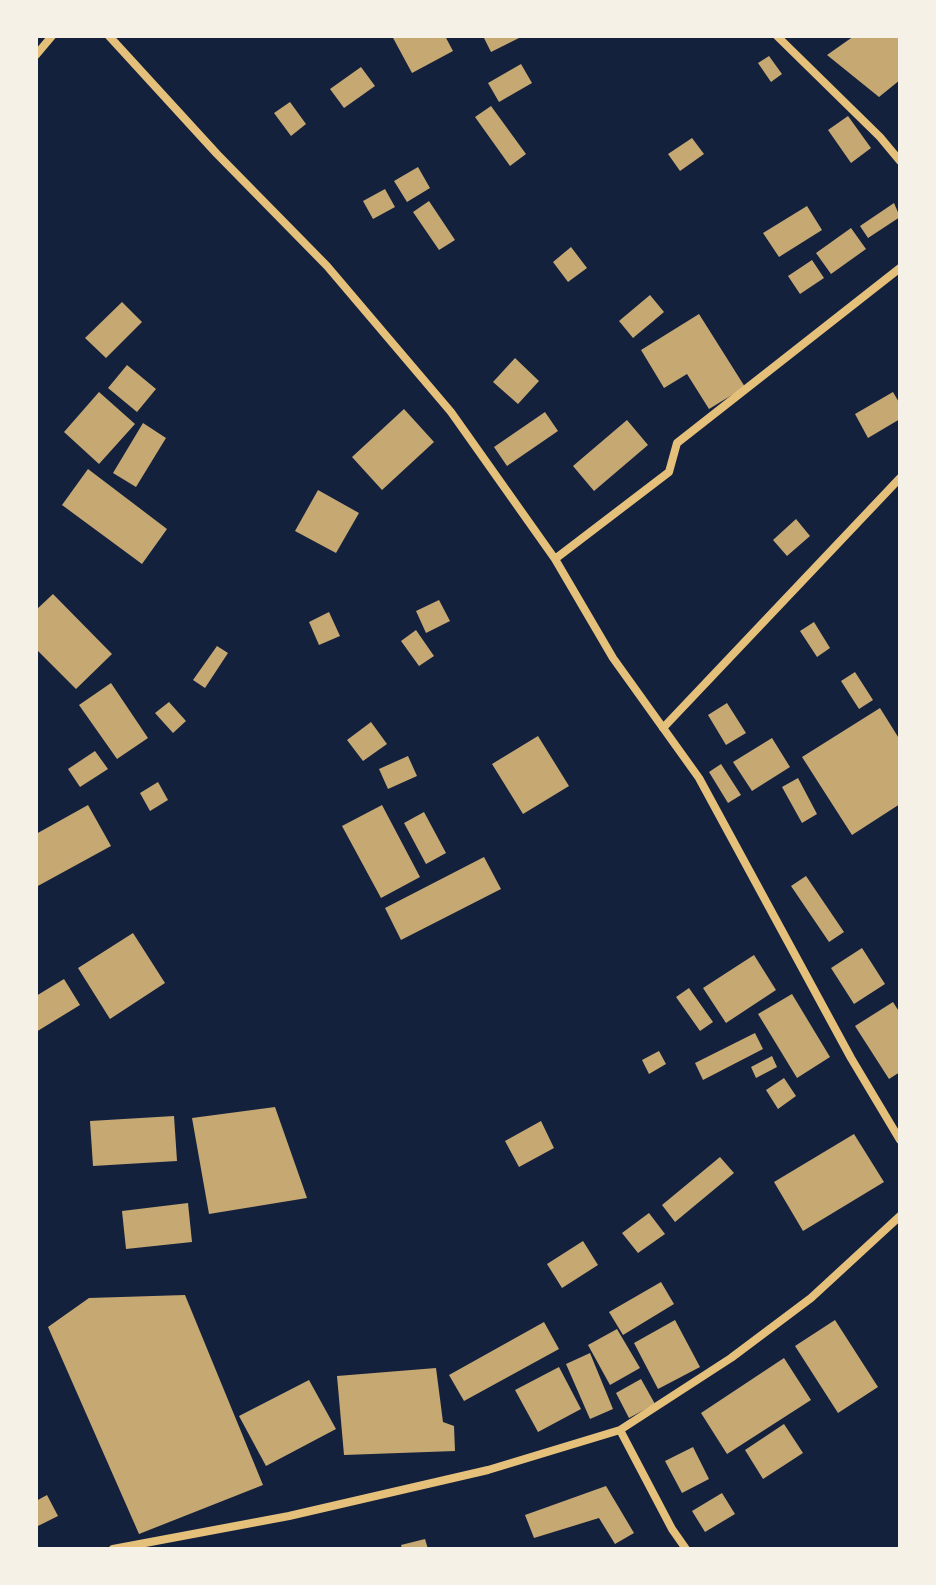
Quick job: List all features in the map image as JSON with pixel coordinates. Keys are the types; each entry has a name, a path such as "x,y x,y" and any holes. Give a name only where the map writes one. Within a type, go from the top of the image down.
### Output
{"street":[{"path":"36,55 52,36"},
{"path":"109,36 217,154 327,266 441,400 555,559 613,658 699,778 851,1058 900,1140"},
{"path":"777,36 880,137 900,161"},
{"path":"555,559 669,472 677,443 900,268"},
{"path":"663,728 900,478"},
{"path":"113,1549 289,1516 488,1470 620,1430 731,1358 811,1298 900,1216"},
{"path":"620,1430 672,1529 686,1549"}],"building":[{"path":"392,36 445,36 453,51 412,73"},
{"path":"483,36 523,36 491,52"},
{"path":"854,36 900,37 900,80 879,97 827,55"},
{"path":"769,56 782,74 771,82 758,63"},
{"path":"521,64 532,83 499,102 488,83"},
{"path":"361,67 375,86 344,108 330,89"},
{"path":"290,102 306,124 291,136 274,113"},
{"path":"491,106 526,154 510,166 475,117"},
{"path":"848,116 871,148 851,163 828,130"},
{"path":"692,138 704,154 680,171 668,154"},
{"path":"418,167 430,188 407,202 394,181"},
{"path":"385,189 395,207 373,219 363,201"},
{"path":"429,201 455,240 439,250 413,212"},
{"path":"894,203 900,217 868,238 860,226"},
{"path":"807,206 822,230 779,257 763,233"},
{"path":"851,228 866,249 831,274 816,253"},
{"path":"571,247 587,268 568,282 553,262"},
{"path":"812,260 824,278 800,294 788,276"},
{"path":"650,295 664,312 633,338 619,321"},
{"path":"122,302 142,322 106,358 85,338"},
{"path":"699,314 745,387 709,409 687,374 664,388 641,350"},
{"path":"515,358 539,381 518,404 493,382"},
{"path":"127,365 156,389 137,412 108,388"},
{"path":"99,392 135,424 99,464 64,432"},
{"path":"893,392 900,404 900,419 868,438 855,414"},
{"path":"404,409 434,442 382,490 352,457"},
{"path":"545,412 558,431 507,466 494,447"},
{"path":"627,420 648,445 594,491 573,466"},
{"path":"143,423 166,438 136,487 113,473"},
{"path":"88,469 167,529 142,564 62,505"},
{"path":"318,490 359,513 336,553 295,531"},
{"path":"796,519 810,536 787,556 773,540"},
{"path":"53,594 112,654 76,689 36,649 36,610"},
{"path":"439,600 450,621 426,633 416,611"},
{"path":"329,612 340,636 319,645 309,622"},
{"path":"814,622 830,648 817,657 800,631"},
{"path":"416,630 434,656 419,666 401,641"},
{"path":"217,646 228,653 205,688 193,680"},
{"path":"855,672 873,700 859,709 841,681"},
{"path":"111,683 148,738 117,759 79,705"},
{"path":"169,702 186,721 173,733 155,713"},
{"path":"727,703 746,733 726,745 708,715"},
{"path":"880,708 900,740 900,804 852,835 802,757"},
{"path":"371,722 387,744 363,761 347,740"},
{"path":"538,736 569,786 523,814 492,764"},
{"path":"772,738 790,767 752,791 733,762"},
{"path":"95,751 108,769 80,787 68,769"},
{"path":"408,756 417,776 388,789 379,769"},
{"path":"721,764 741,795 728,803 709,772"},
{"path":"798,778 817,814 802,823 782,787"},
{"path":"158,782 168,800 150,811 140,793"},
{"path":"88,805 111,846 36,887 36,834"},
{"path":"382,805 420,877 381,898 342,826"},
{"path":"424,812 446,853 426,864 404,823"},
{"path":"484,857 501,889 401,940 385,908"},
{"path":"806,876 844,932 829,942 791,886"},
{"path":"133,933 165,983 110,1019 78,968"},
{"path":"862,948 885,984 854,1004 831,968"},
{"path":"754,955 776,990 726,1023 703,988"},
{"path":"64,979 80,1005 36,1032 36,996"},
{"path":"689,988 713,1022 700,1031 676,997"},
{"path":"792,994 830,1057 797,1078 758,1014"},
{"path":"893,1002 900,1013 900,1072 889,1079 855,1026"},
{"path":"755,1033 763,1049 703,1080 695,1063"},
{"path":"659,1051 666,1064 649,1074 642,1060"},
{"path":"772,1056 777,1067 756,1078 751,1067"},
{"path":"784,1078 796,1096 778,1109 766,1090"},
{"path":"275,1107 307,1198 209,1214 192,1118"},
{"path":"174,1116 177,1161 93,1166 90,1121"},
{"path":"541,1121 554,1148 519,1167 505,1141"},
{"path":"854,1134 884,1182 803,1231 774,1182"},
{"path":"720,1157 734,1173 675,1222 662,1205"},
{"path":"188,1203 192,1242 126,1249 122,1211"},
{"path":"649,1213 665,1234 638,1253 622,1233"},
{"path":"583,1241 598,1265 562,1288 547,1264"},
{"path":"661,1282 674,1304 623,1335 609,1312"},
{"path":"185,1295 263,1485 139,1534 48,1327 89,1298"},
{"path":"675,1320 700,1367 658,1389 634,1343"},
{"path":"835,1320 878,1387 838,1413 795,1346"},
{"path":"544,1322 559,1349 464,1401 449,1375"},
{"path":"617,1329 640,1368 610,1385 588,1345"},
{"path":"590,1353 613,1409 590,1419 566,1364"},
{"path":"784,1358 811,1400 727,1454 701,1413"},
{"path":"559,1367 581,1409 538,1432 515,1390"},
{"path":"436,1368 443,1422 454,1426 455,1451 344,1455 337,1376"},
{"path":"641,1379 655,1404 629,1418 616,1393"},
{"path":"309,1380 336,1429 266,1466 239,1416"},
{"path":"784,1424 803,1453 763,1479 745,1450"},
{"path":"693,1447 709,1479 682,1493 665,1461"},
{"path":"606,1486 634,1533 615,1544 599,1518 534,1538 525,1515"},
{"path":"722,1493 735,1514 705,1532 692,1511"},
{"path":"47,1495 58,1516 36,1527 36,1501"},
{"path":"425,1539 428,1549 402,1549 401,1545"}]}
